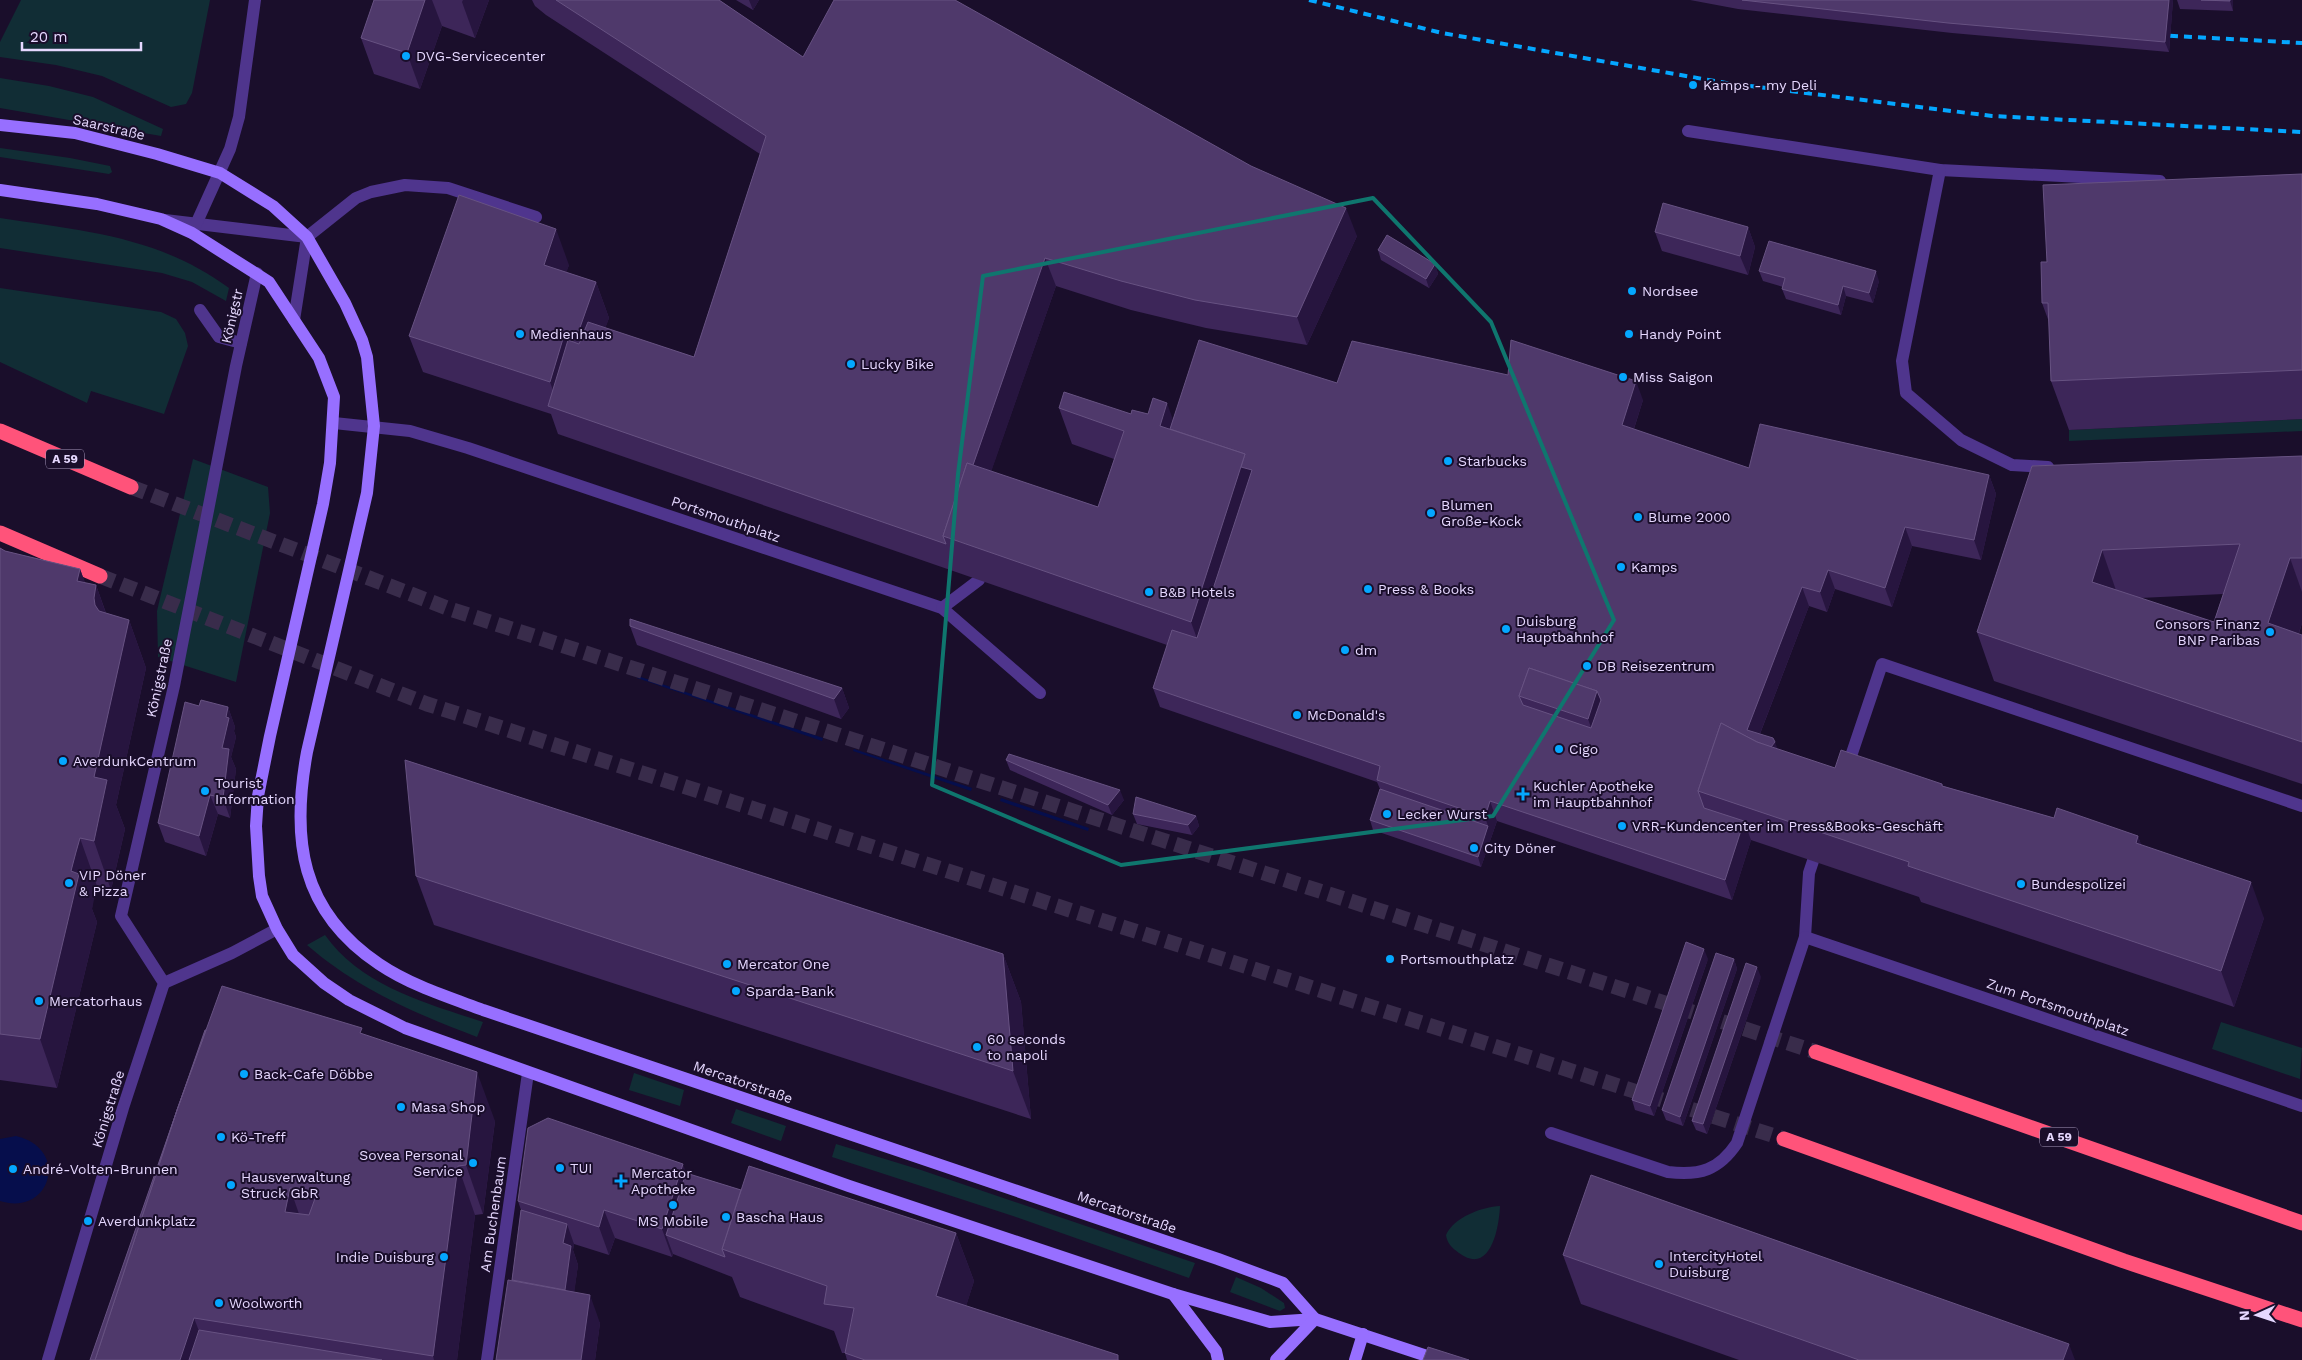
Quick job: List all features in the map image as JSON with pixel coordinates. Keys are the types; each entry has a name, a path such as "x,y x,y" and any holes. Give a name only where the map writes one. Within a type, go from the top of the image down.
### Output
{"highway":[{"name":"A 59","path":"0,431 131,487"},
{"path":"0,533 100,576"},
{"name":"A 59","path":"1816,1052 2302,1223"},
{"path":"1784,1139 2124,1260 2302,1320"}],"main road":[{"name":"Saarstraße","path":"0,125 75,133 157,154 214,172 273,206 307,237 345,304 362,340 371,383 374,426"},
{"path":"0,190 97,204 194,228 269,282 319,358 334,397 334,423 323,504 272,726 258,796 256,854 262,896 277,929 293,955 324,983 349,1000 405,1028 849,1186 1173,1294 1270,1322 1315,1319 1439,1360"},
{"name":"Mercatorstraße","path":"374,426 367,493 300,788 299,811 303,856 308,876 321,904 342,933 361,951 381,965 432,991 483,1010 1139,1232 1283,1283 1315,1319"},
{"path":"1173,1294 1216,1351 1218,1360"},
{"path":"1276,1360 1315,1319"},
{"path":"1355,1360 1363,1334"}],"street":[{"path":"255,0 239,117 230,149 214,172 194,228 307,237"},
{"path":"1688,132 1940,170 2174,182"},
{"path":"1940,170 1902,361 1906,393 1961,440 2012,465 2034,468 2065,466"},
{"path":"294,320 307,237 356,198 371,192 406,185 448,188 536,217"},
{"name":"Königstr","path":"236,366 257,273"},
{"path":"200,310 219,337 241,343"},
{"name":"Königstraße","path":"48,1360 164,983 121,916 174,686 236,366"},
{"name":"Portsmouthplatz","path":"334,423 410,431 468,448 942,608 1040,693"},
{"path":"942,608 979,580"},
{"path":"1842,784 1882,664 2302,806"},
{"path":"1551,1133 1668,1172 1687,1174 1705,1171 1726,1157 1737,1143 1805,937 1809,873 1813,861"},
{"path":"164,983 277,929"},
{"name":"Zum Portsmouthplatz","path":"1805,937 2302,1106"},
{"name":"Am Buchenbaum","path":"487,1360 528,1073"}],"highlighted area":[{"path":"1373,198 1491,322 1614,620 1493,816 1121,865 932,785 958,474 983,276"}],"shaded area":[{"path":"21,0 210,0 192,93 186,104 171,107 102,76 56,65 0,57 0,42"},
{"path":"0,78 49,86 93,97 163,129 161,136 0,108"},
{"path":"0,148 110,166 112,172 109,174 0,157"},
{"path":"0,218 91,232 147,246 175,257 229,288 226,301 192,282 162,273 0,248"},
{"path":"0,288 161,312 176,319 185,333 188,346 164,414 91,391 87,403 0,362"},
{"path":"2302,419 2302,431 2069,441 2069,430"},
{"path":"193,459 268,487 270,513 236,682 158,657 157,611"},
{"path":"638,676 823,738 822,741 637,678"},
{"path":"854,749 972,788 971,791 853,751"},
{"path":"1001,798 1089,828 1088,831 1000,801"},
{"path":"325,935 340,953 376,980 417,1000 483,1022 477,1037 388,999 347,975 307,945"},
{"path":"2221,1022 2302,1048 2300,1079 2212,1049"},
{"path":"634,1073 684,1090 680,1106 629,1090"},
{"path":"736,1109 786,1126 781,1141 731,1123"},
{"path":"16,1136 33,1143 44,1154 48,1166 47,1179 42,1191 31,1199 17,1203 0,1201 0,1139"},
{"path":"836,1144 921,1170 1195,1263 1189,1278 1013,1216 832,1157"},
{"path":"1500,1206 1495,1237 1491,1247 1485,1254 1478,1259 1470,1259 1450,1245 1446,1235 1455,1223 1469,1214 1485,1208"},
{"path":"1236,1277 1261,1288 1284,1303 1285,1308 1280,1311 1230,1292"}],"building":[{"path":"374,0 425,0 407,53 361,38"},
{"path":"556,0 719,0 803,57 834,0 955,0 1251,166 1346,208 1297,317 1195,300 1121,281 1045,258 973,465 967,463 943,536 946,544 548,406 568,340 579,344 588,322 694,357 766,136"},
{"path":"1742,0 2169,0 2165,42 1948,23"},
{"path":"2302,174 2302,370 2051,381 2048,303 2042,303 2041,262 2047,262 2043,185"},
{"name":"Medienhaus","path":"459,195 556,229 544,265 596,282 577,336 565,332 550,382 409,336"},
{"path":"1663,203 1748,227 1740,256 1655,232"},
{"path":"1387,235 1435,264 1426,279 1378,250"},
{"path":"1769,241 1876,271 1869,293 1843,286 1838,305 1782,289 1785,278 1759,271"},
{"name":"Duisburg Hauptbahnhof","path":"1199,340 1337,383 1352,341 1508,375 1511,340 1636,381 1622,425 1749,468 1760,424 1989,475 1974,540 1905,527 1885,588 1828,570 1820,592 1802,587 1747,730 1773,738 1775,742 1771,747 1757,742 1721,723 1698,791 1704,808 1744,821 1725,880 1490,801 1485,817 1377,780 1380,766 1153,688 1172,630 1197,638 1252,470 1241,467 1245,454 1170,429","holes":["1529,668 1597,691 1601,700 1591,728 1523,705 1519,696"]},
{"path":"1064,392 1131,414 1132,410 1148,414 1153,398 1167,403 1160,426 1245,454 1191,622 943,536 967,463 1098,507 1124,431 1059,408"},
{"path":"2302,456 2302,558 2290,558 2268,623 2302,635 2302,742 1977,632 2032,466","holes":["2240,544 2214,622 2092,582 2102,550"]},
{"name":"AverdunkCentrum","path":"0,548 5,551 80,569 77,581 96,585 94,598 95,605 99,611 129,620 94,777 107,780 94,841 80,838 71,871 79,874 40,1039 0,1034"},
{"path":"630,619 842,688 834,699 630,626"},
{"path":"1529,668 1597,691 1588,719 1519,696"},
{"name":"Tourist Information","path":"201,700 228,707 226,717 229,718 222,748 229,749 223,798 210,795 199,836 158,823 185,702 199,706"},
{"name":"Bundespolizei","path":"1721,723 1757,742 1835,768 1841,750 1942,784 1942,786 2054,818 2057,808 2138,836 2136,843 2251,882 2221,971 1908,866 1909,862 1698,791"},
{"path":"1009,754 1120,790 1108,805 1006,760"},
{"name":"Mercator One","path":"405,760 1003,954 1013,1071 416,876"},
{"path":"1380,789 1488,826 1478,857 1370,820"},
{"path":"1136,797 1196,816 1188,825 1133,814"},
{"path":"1686,942 1704,949 1650,1106 1632,1100"},
{"path":"1716,953 1734,959 1680,1117 1662,1110"},
{"path":"1746,963 1757,967 1703,1124 1692,1121"},
{"path":"222,986 362,1028 360,1033 477,1072 466,1165 458,1166 433,1356 194,1318 180,1360 95,1360 177,1110","holes":["290,1188 317,1193 309,1215 285,1212"]},
{"path":"205,1030 206,1030 180,1101"},
{"path":"175,1116 95,1360 90,1360"},
{"path":"548,1118 683,1164 662,1229 604,1210 599,1227 518,1201 528,1128"},
{"path":"749,1166 956,1233 936,1296 1118,1355 1118,1360 865,1360 845,1353 854,1308 824,1304 827,1286 722,1249"},
{"path":"686,1173 741,1190 722,1249 725,1257 666,1235"},
{"path":"1591,1175 2069,1344 2063,1360 1859,1360 1563,1255"},
{"path":"521,1210 567,1224 563,1243 571,1246 565,1290 512,1280"},
{"path":"508,1280 590,1295 581,1360 496,1360"},
{"path":"199,1330 382,1360 189,1360"},
{"path":"1428,1347 1469,1360 1423,1360"}],"tunnel":[{"path":"131,487 450,609 1816,1052"},
{"path":"100,576 427,704 1784,1139"}],"railway":[{"path":"1309,0 1442,33 1726,83 1992,116 2302,132"},
{"path":"2156,35 2302,43"}],"place":[{"name":"DVG-Servicecenter","path":"406,56"},
{"name":"Kamps - my Deli","path":"1693,85"},
{"name":"Nordsee","path":"1632,291"},
{"name":"Medienhaus","path":"520,334"},
{"name":"Handy Point","path":"1629,334"},
{"name":"Lucky Bike","path":"851,364"},
{"name":"Miss Saigon","path":"1623,377"},
{"name":"Starbucks","path":"1448,461"},
{"name":"Blumen Große-Kock","path":"1431,513"},
{"name":"Blume 2000","path":"1638,517"},
{"name":"Kamps","path":"1621,567"},
{"name":"Press & Books","path":"1368,589"},
{"name":"B&B Hotels","path":"1149,592"},
{"name":"Duisburg Hauptbahnhof","path":"1506,629"},
{"name":"Consors Finanz BNP Paribas","path":"2270,632"},
{"name":"dm","path":"1345,650"},
{"name":"DB Reisezentrum","path":"1587,666"},
{"name":"McDonald's","path":"1297,715"},
{"name":"Cigo","path":"1559,749"},
{"name":"AverdunkCentrum","path":"63,761"},
{"name":"Tourist Information","path":"205,791"},
{"name":"Kuchler Apotheke im Hauptbahnhof","path":"1523,794"},
{"name":"Lecker Wurst","path":"1387,814"},
{"name":"VRR-Kundencenter im Press&Books-Geschäft","path":"1622,826"},
{"name":"City Döner","path":"1474,848"},
{"name":"VIP Döner & Pizza","path":"69,883"},
{"name":"Bundespolizei","path":"2021,884"},
{"name":"Portsmouthplatz","path":"1390,959"},
{"name":"Mercator One","path":"727,964"},
{"name":"Sparda-Bank","path":"736,991"},
{"name":"Mercatorhaus","path":"39,1001"},
{"name":"60 seconds to napoli","path":"977,1047"},
{"name":"Back-Cafe Döbbe","path":"244,1074"},
{"name":"Masa Shop","path":"401,1107"},
{"name":"Kö-Treff","path":"221,1137"},
{"name":"Sovea Personal Service","path":"473,1163"},
{"name":"TUI","path":"560,1168"},
{"name":"André-Volten-Brunnen","path":"13,1169"},
{"name":"Mercator Apotheke","path":"621,1181"},
{"name":"Hausverwaltung Struck GbR","path":"231,1185"},
{"name":"MS Mobile","path":"673,1205"},
{"name":"Bascha Haus","path":"726,1217"},
{"name":"Averdunkplatz","path":"88,1221"},
{"name":"Indie Duisburg","path":"444,1257"},
{"name":"IntercityHotel Duisburg","path":"1659,1264"},
{"name":"Woolworth","path":"219,1303"}]}
